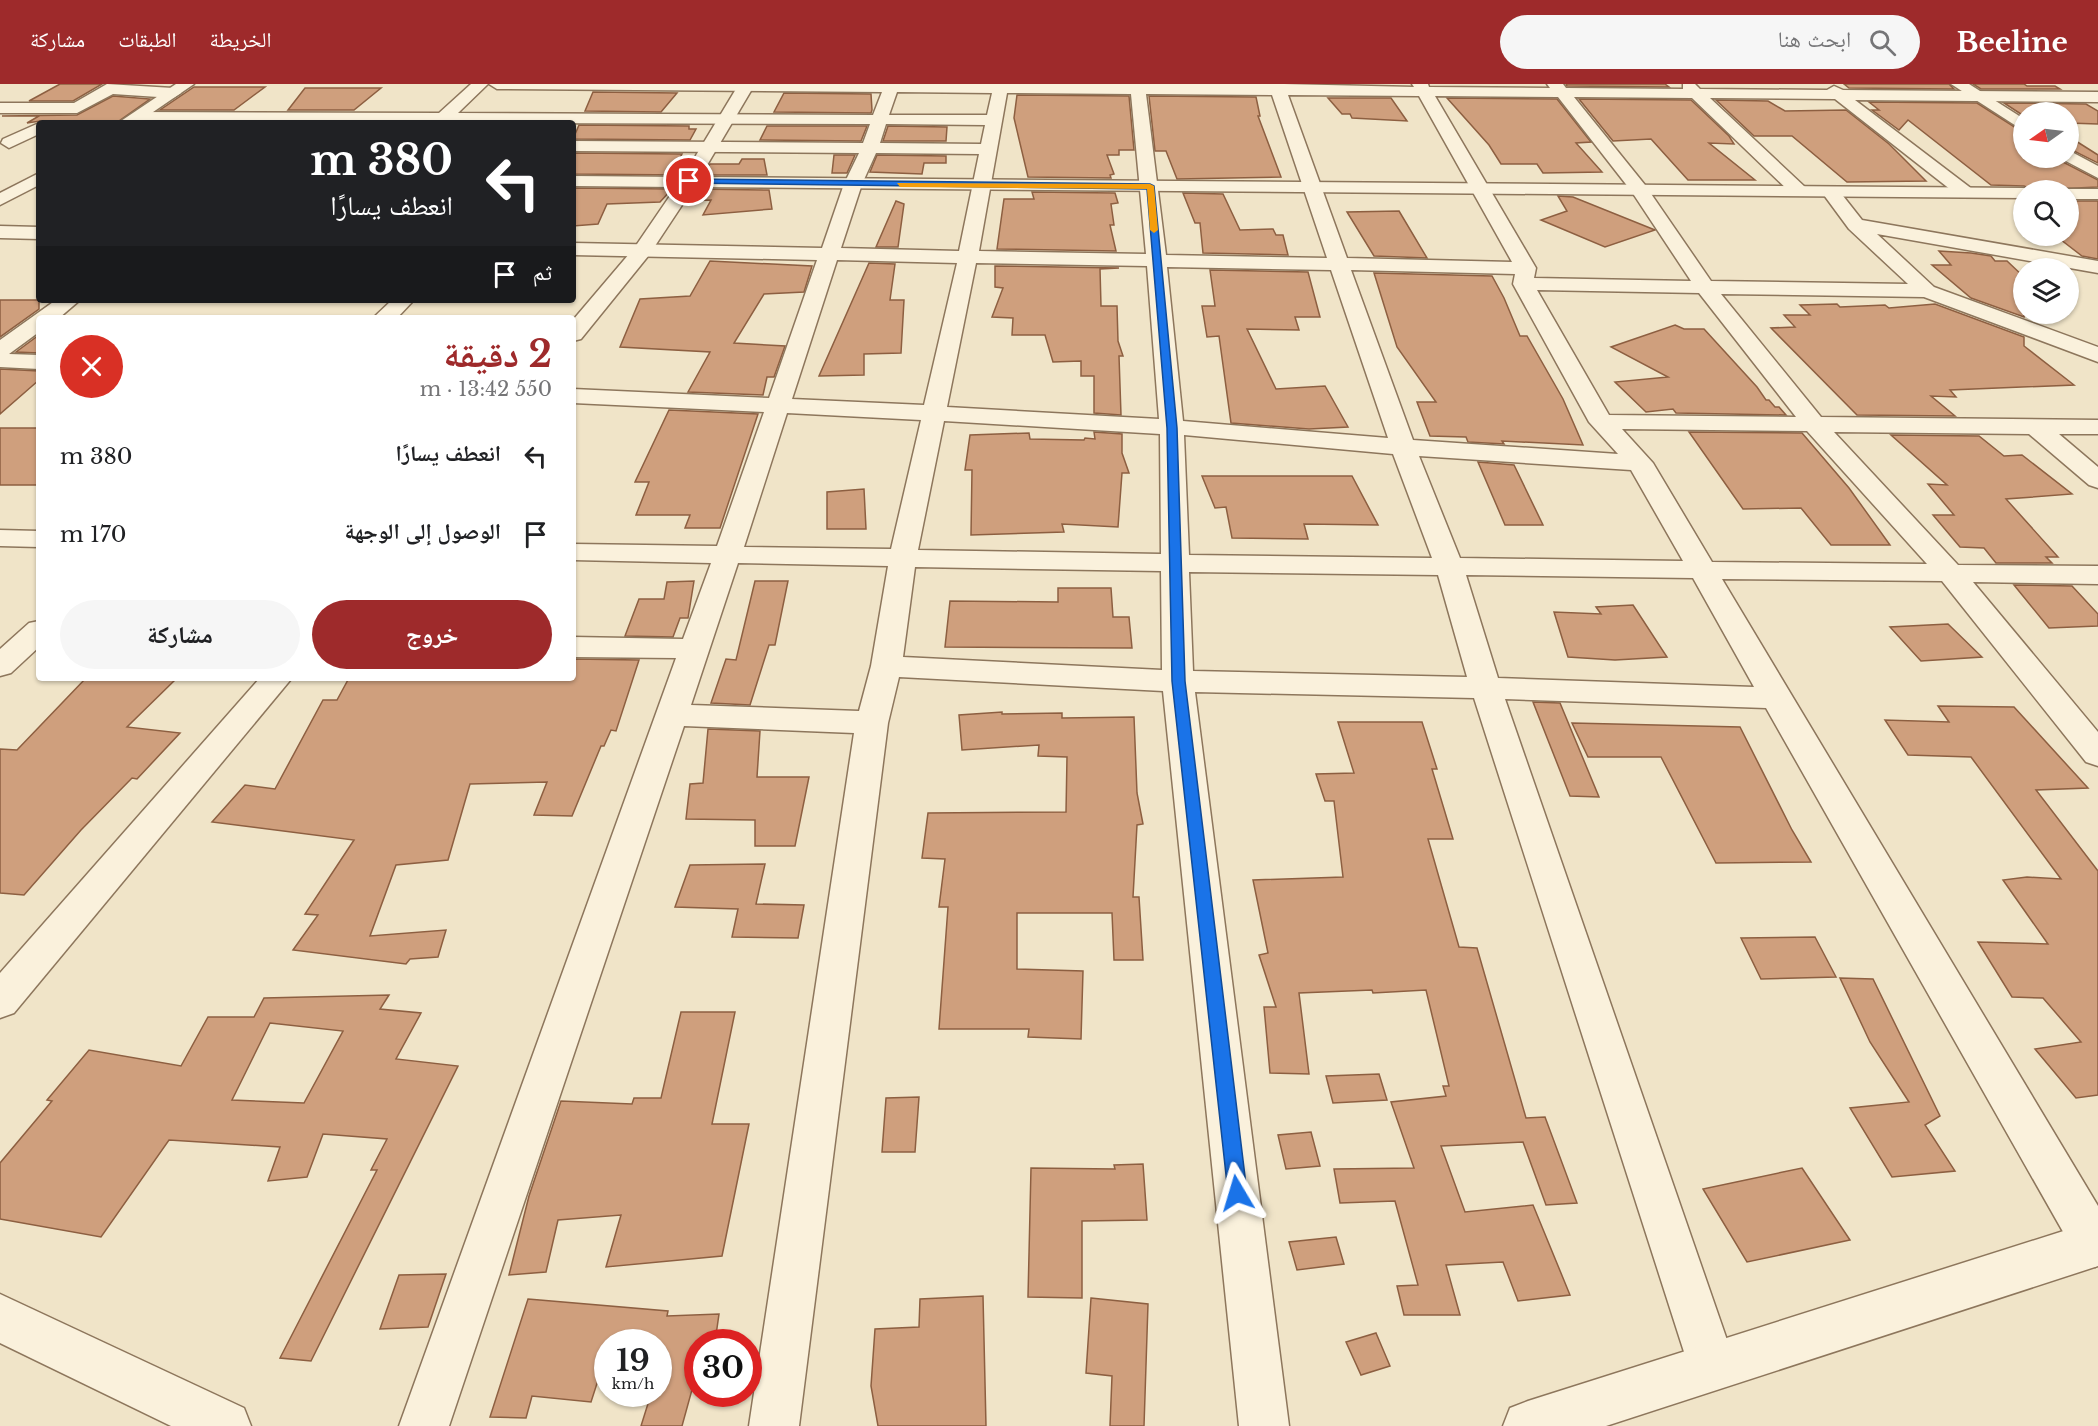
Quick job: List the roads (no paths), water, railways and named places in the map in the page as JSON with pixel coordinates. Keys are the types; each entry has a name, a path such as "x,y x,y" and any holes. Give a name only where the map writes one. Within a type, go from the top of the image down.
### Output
{"street":[{"path":"441,120 480,84"},
{"path":"497,84 1691,89 1839,95 2098,97"},
{"path":"1825,84 1966,193"},
{"path":"1959,84 2013,119"},
{"path":"576,330 642,251 689,181 747,85"},
{"path":"424,1426 854,184 891,86"},
{"path":"774,1426 872,723 886,666 903,557 968,256 1001,86"},
{"path":"55,120 114,87 179,88"},
{"path":"1138,87 1150,186 1172,428 1178,681 1264,1426"},
{"path":"1422,87 1482,189 1601,422 1640,463 2096,1244 1528,1426"},
{"path":"131,120 179,88"},
{"path":"1277,88 1403,447 1449,566 1486,688 1711,1366"},
{"path":"1558,89 1639,189 1705,287 1814,424 1951,574 2098,754"},
{"path":"1691,89 1799,191"},
{"path":"0,108 77,108"},
{"path":"576,121 725,120 875,133 991,134"},
{"path":"3,145 36,129"},
{"path":"576,146 709,146 875,133 991,134"},
{"path":"2079,161 2098,173"},
{"path":"10,174 36,176"},
{"path":"3,197 36,178"},
{"path":"576,181 2013,194"},
{"path":"1830,191 1856,225 1927,291"},
{"path":"2079,194 2098,194"},
{"path":"1856,225 2098,267"},
{"path":"0,232 36,233"},
{"path":"576,249 1338,263 1705,287 1927,291 2098,355"},
{"path":"49,315 66,303"},
{"path":"387,315 401,303"},
{"path":"0,350 36,324"},
{"path":"0,360 36,363"},
{"path":"576,396 933,413 1172,428 1640,463"},
{"path":"1601,422 2098,428"},
{"path":"2036,427 2098,480"},
{"path":"0,538 36,539"},
{"path":"576,552 1174,563 2098,575"},
{"path":"0,666 36,633"},
{"path":"576,647 694,649"},
{"path":"886,666 1178,681 1776,698"},
{"path":"0,1001 274,681"},
{"path":"670,715 872,723"},
{"path":"0,1318 226,1426"}]}
